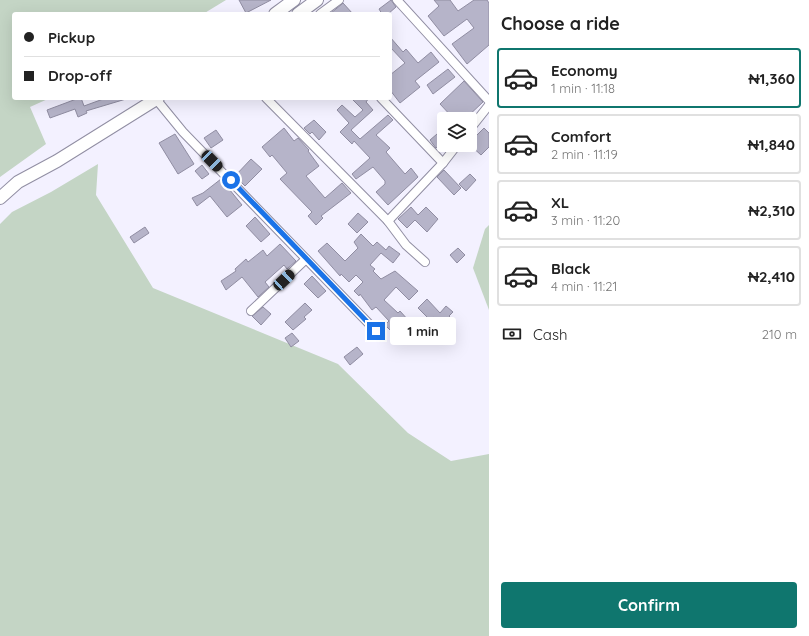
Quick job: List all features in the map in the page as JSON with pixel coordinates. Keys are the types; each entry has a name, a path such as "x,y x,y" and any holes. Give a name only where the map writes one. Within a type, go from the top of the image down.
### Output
{"street":[{"path":"278,12 294,0"},
{"path":"303,12 316,0"},
{"path":"323,12 339,0"},
{"path":"397,0 489,101"},
{"path":"0,198 18,182 57,161 155,100"},
{"path":"158,100 183,132 376,331"},
{"path":"268,100 388,221 406,245 425,262"},
{"path":"383,100 443,163"},
{"path":"477,120 489,105"},
{"path":"388,221 452,152"},
{"path":"251,311 306,259"}],"green space":[{"path":"0,0 226,0 206,12 12,12 12,100 46,100 30,107 46,144 0,177"},
{"path":"98,164 96,195 153,288 338,364 408,433 451,461 489,454 489,636 0,636 0,224 12,212 51,192"},
{"path":"489,225 489,310 473,268 485,229"}],"building":[{"path":"239,0 271,0 248,12 245,12"},
{"path":"391,0 396,7 390,12 381,12 379,9"},
{"path":"434,0 450,0 458,11 474,0 487,0 489,3 489,45 467,64 452,44 474,28 467,19 444,36 428,16 439,6"},
{"path":"343,3 351,12 332,12"},
{"path":"392,39 403,52 406,49 418,63 431,52 439,62 415,81 420,87 400,103 392,93 392,73 405,63 392,49"},
{"path":"448,69 455,77 433,94 427,85"},
{"path":"464,81 483,102 472,112 447,112 440,104"},
{"path":"74,100 82,100 84,106 100,100 123,100 86,111 87,113 78,117 75,109 50,118 47,110"},
{"path":"353,100 368,100 366,102 373,110 351,130 360,139 388,115 393,120 376,135 390,148 386,152 405,174 411,168 418,177 388,205 376,192 385,184 385,181 373,167 356,179 352,174 370,158 354,141 352,144 340,132 349,123 337,110 342,105 355,117 363,110"},
{"path":"314,120 326,132 319,140 312,132 310,134 304,128"},
{"path":"284,128 294,141 298,138 309,150 308,151 319,166 306,176 325,198 342,183 351,193 321,216 323,218 316,225 308,216 312,212 280,179 287,173 272,155 270,157 262,147"},
{"path":"484,128 489,133 489,147 481,155 477,151 477,135"},
{"path":"216,130 223,140 211,148 204,138"},
{"path":"175,134 194,164 178,174 159,143"},
{"path":"437,134 436,148 430,140"},
{"path":"251,159 262,169 245,186 235,176"},
{"path":"202,165 209,174 202,179 195,171"},
{"path":"444,170 461,188 454,195 437,177"},
{"path":"470,174 476,180 466,191 459,184"},
{"path":"221,179 242,205 227,217 210,196 197,206 192,198 203,193"},
{"path":"411,207 418,215 426,207 438,219 427,232 415,220 407,228 398,219"},
{"path":"358,213 368,222 357,233 348,224"},
{"path":"255,217 270,234 261,242 246,226"},
{"path":"145,227 149,233 134,243 130,237"},
{"path":"361,234 373,246 377,242 386,250 389,246 400,254 393,263 381,253 370,265 375,269 373,271 381,279 395,271 418,291 409,300 396,287 384,300 398,313 400,311 409,321 395,335 385,325 389,321 376,307 372,310 360,294 359,296 354,291 363,282 356,275 349,282 341,274 340,276 318,251 327,243 345,261 358,248 354,242"},
{"path":"280,244 296,261 287,269 284,265 265,282 269,287 258,297 242,277 226,290 221,281 236,271 235,269 246,259 248,262 263,250 267,256"},
{"path":"458,248 465,255 457,263 450,255"},
{"path":"312,276 326,291 318,298 304,284"},
{"path":"427,299 440,313 446,306 453,312 449,316 453,320 448,325 445,322 442,325 433,317 430,320 418,308"},
{"path":"305,303 312,310 304,317 306,319 293,330 285,322"},
{"path":"263,307 271,314 261,325 252,316"},
{"path":"292,333 299,341 291,347 285,338"},
{"path":"357,347 363,354 350,365 344,357"}],"route":[{"path":"231,180 376,331"}]}
